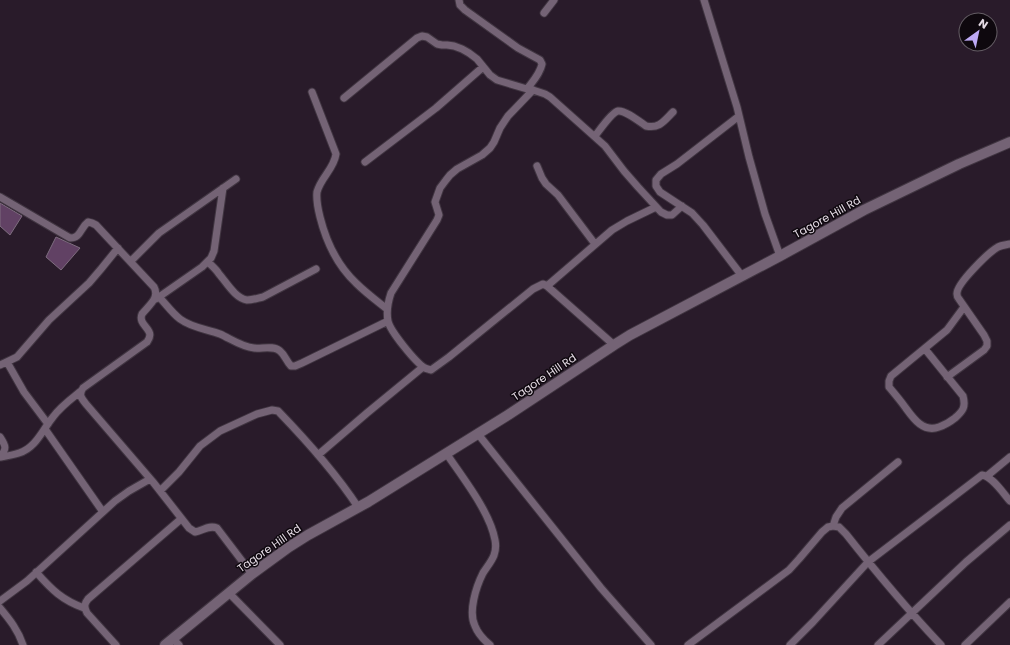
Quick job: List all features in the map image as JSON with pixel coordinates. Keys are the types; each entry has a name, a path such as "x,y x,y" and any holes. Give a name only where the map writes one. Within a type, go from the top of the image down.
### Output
{"main road":[{"name":"Tagore Hill Rd","path":"172,643 229,593 283,551 508,416 630,335 864,210 959,164 1010,142"}],"street":[{"path":"459,0 460,5 470,15 518,48 540,60 542,64 541,69 530,90 500,128 490,148 482,155 450,174 440,188 435,202 438,215 437,220 391,293 388,301 388,321 391,329 423,367 431,370 533,289 543,284 614,345"},
{"path":"544,13 554,0"},
{"path":"704,0 737,107 748,157 780,256"},
{"path":"344,98 417,38 422,36 427,37 437,44 454,46 469,53 497,80 530,90 540,91 550,97 605,146 628,176 661,212 667,215 672,215 682,206"},
{"path":"365,162 436,108 483,67"},
{"path":"312,92 336,154 335,160 320,182 317,194 316,201 322,227 334,253 348,274 357,284 387,309"},
{"path":"595,136 614,113 618,111 624,112 646,126 655,127 662,123 673,112"},
{"path":"739,116 661,174 656,180 656,186 660,192 692,213 742,276"},
{"path":"537,166 546,184 558,195 595,244"},
{"path":"131,261 159,233 236,179"},
{"path":"0,457 27,450 53,416 83,388 147,342 151,335 142,321 142,314 156,299 208,262 211,258 214,251 223,188"},
{"path":"0,197 70,238 78,236 84,225 88,222 96,225 154,287 157,292 156,299"},
{"path":"547,286 604,236 620,225 656,207"},
{"path":"947,377 984,350 987,346 987,341 984,335 959,300 956,293 962,282 974,268 992,251 998,247 1010,244"},
{"path":"102,512 24,392 3,363 17,357 22,352 49,320 97,274 118,248"},
{"path":"208,262 234,292 242,298 249,300 268,294 316,269"},
{"path":"156,299 187,324 219,334 246,346 254,348 275,348 281,351 291,366 295,366 388,321"},
{"path":"925,349 963,396 964,406 962,412 952,421 946,425 932,429 924,427 913,418 889,386 889,380 891,376 947,330 964,307"},
{"path":"318,455 423,367"},
{"path":"80,391 80,396 86,404 160,491 189,528 196,532 209,527 217,528 252,574"},
{"path":"160,491 179,472 200,446 208,440 220,432 257,414 272,410 278,411 318,455 358,507"},
{"path":"478,434 601,588 651,645"},
{"path":"0,437 5,448 4,453 0,457"},
{"path":"446,454 486,514 495,540 496,550 479,583 472,610 474,626 490,645"},
{"path":"987,476 1010,457"},
{"path":"833,526 836,517 842,508 898,462"},
{"path":"790,645 814,622 868,562 982,475 987,476 1010,501"},
{"path":"0,601 27,581 102,512 122,496 150,479"},
{"path":"84,608 88,599 181,518"},
{"path":"688,645 789,570 822,532 828,527 833,526 839,527 911,613 941,645"},
{"path":"878,645 966,562 1010,526"},
{"path":"36,572 54,592 68,601 84,608 116,645"},
{"path":"229,593 280,645"},
{"path":"965,645 1010,602"},
{"path":"0,608 13,624 20,643"}],"building":[{"path":"0,203 22,216 10,235 0,226"},
{"path":"56,237 80,248 61,270 46,257"}]}
